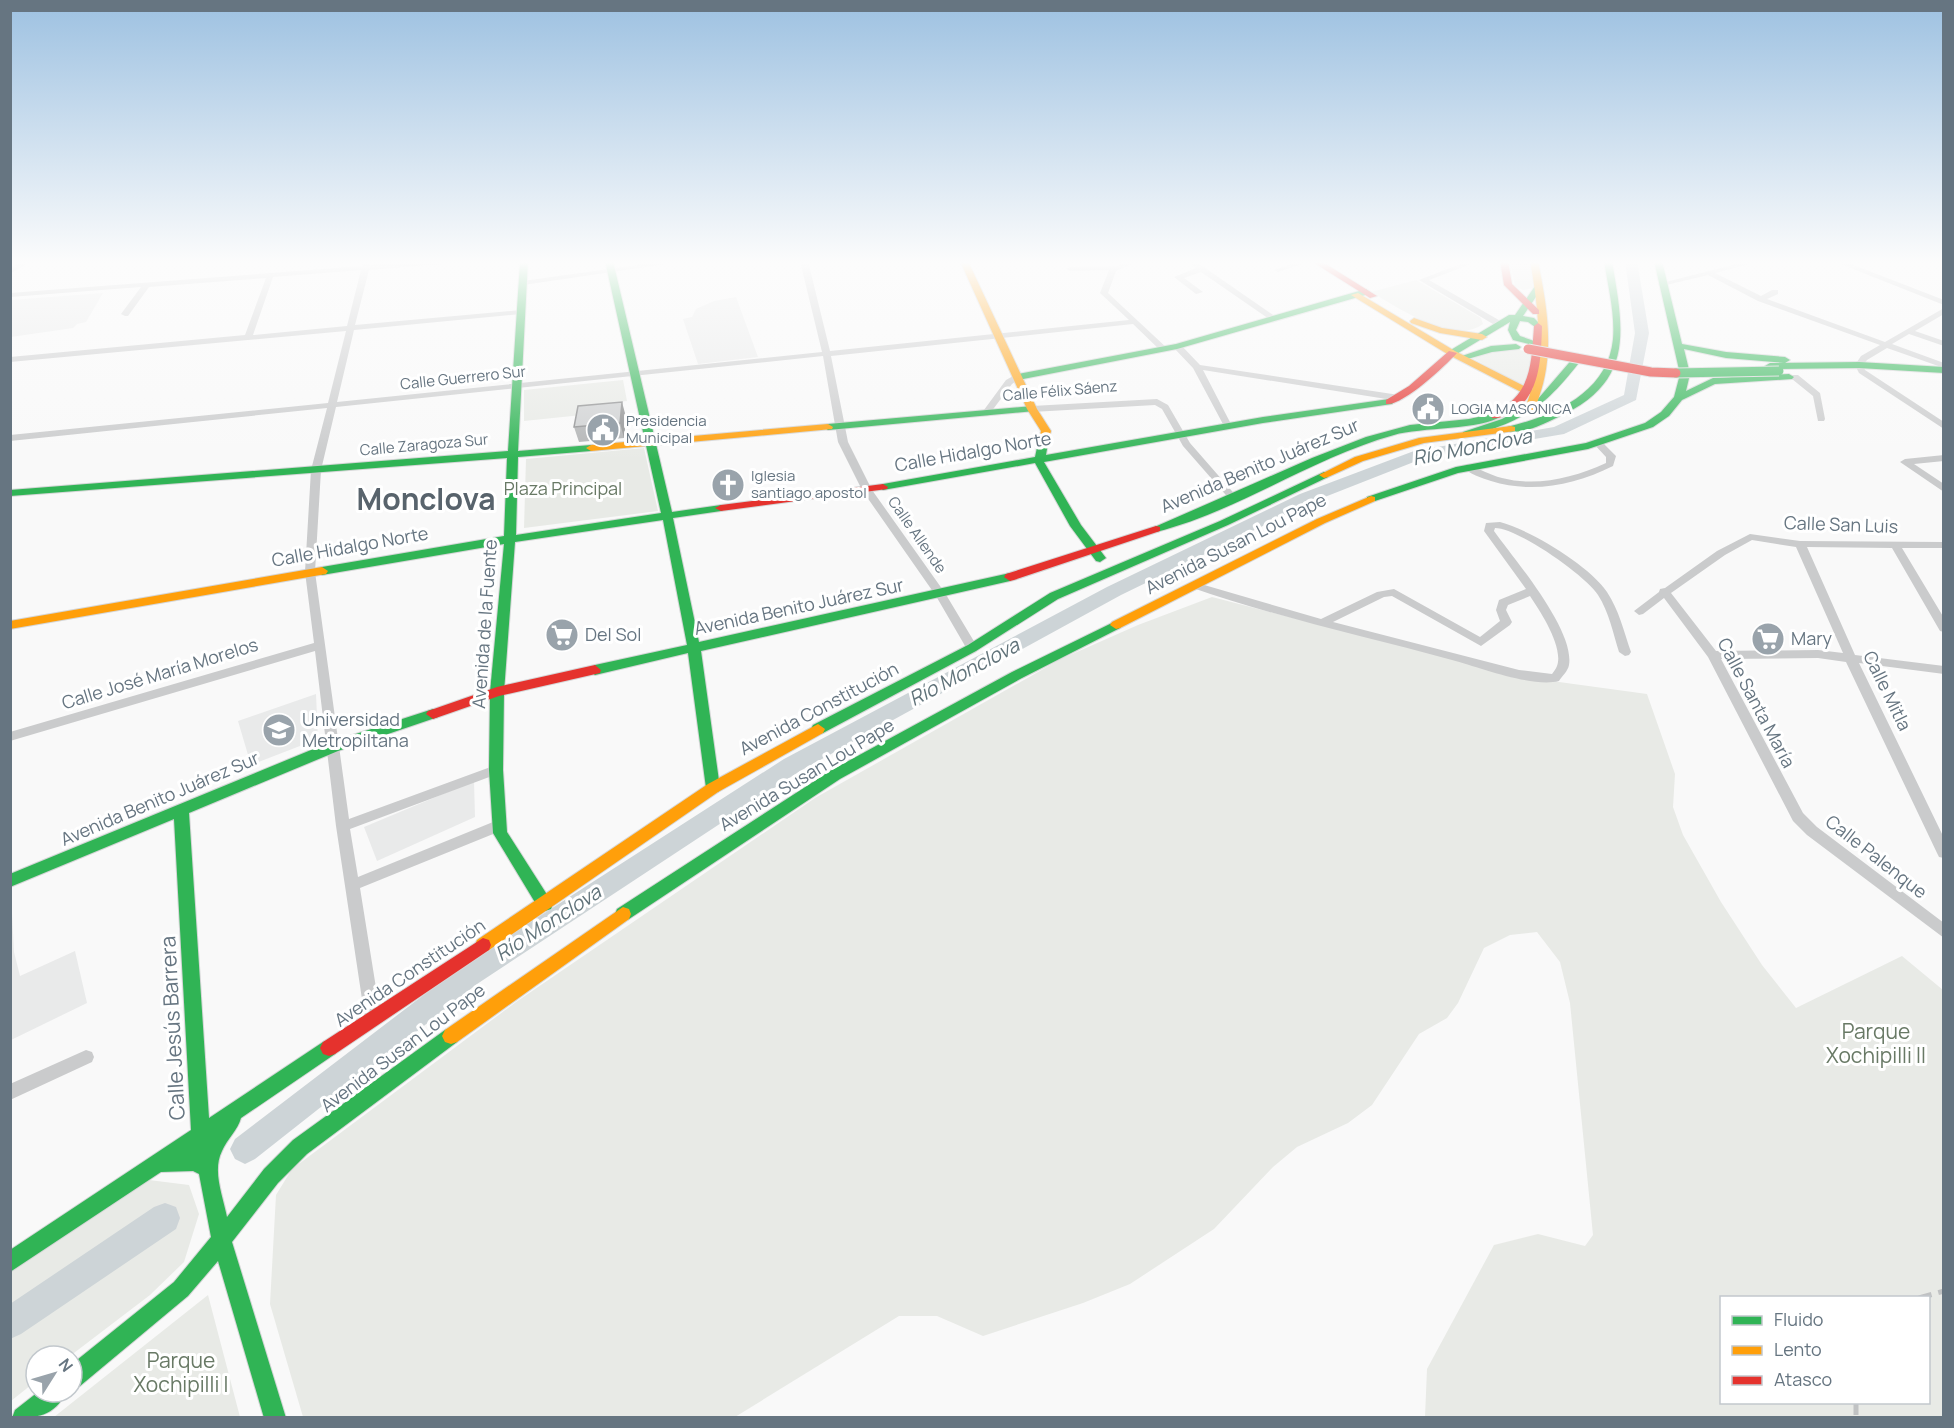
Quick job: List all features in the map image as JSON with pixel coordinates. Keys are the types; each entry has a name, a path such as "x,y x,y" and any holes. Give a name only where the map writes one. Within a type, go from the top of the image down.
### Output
{"street":[{"path":"248,339 252,328"},
{"path":"353,328 316,470 310,572 352,885 373,1019"},
{"path":"10,360 357,328"},
{"name":"Avenida de la Fuente","path":"520,328 515,386 510,539 497,692 498,826 503,839 545,904"},
{"path":"624,328 667,514 694,648 713,788"},
{"name":"Calle Allende","path":"820,328 843,442 867,490 941,595 972,648"},
{"path":"994,328 1032,409 1063,454"},
{"name":"Calle Guerrero Sur","path":"10,438 1079,328"},
{"path":"1141,328 1197,367 1228,426"},
{"path":"985,414 1008,382 1018,377 1171,348 1244,328"},
{"path":"1410,328 1527,392 1536,363 1538,328"},
{"path":"1422,328 1447,336"},
{"path":"1434,328 1479,339 1663,367 1774,369"},
{"path":"1457,355 1498,328"},
{"path":"1512,328 1513,335 1526,347"},
{"path":"1530,409 1545,370 1544,328"},
{"name":"Avenida Constitución","path":"10,1262 201,1136 713,788 801,738 972,648 1046,600 1224,523 1359,459 1406,443 1502,431 1550,418 1573,407 1595,387 1606,373 1616,350 1617,328"},
{"path":"1675,328 1685,374 1679,398"},
{"path":"1840,328 1944,368"},
{"path":"1860,368 1861,360 1914,328"},
{"path":"1908,331 1944,344"},
{"path":"1416,332 1479,339"},
{"path":"1680,346 1726,355 1825,368"},
{"path":"1457,355 1526,347 1577,360 1670,374 1774,369 1944,368"},
{"name":"Calle Hidalgo Norte","path":"10,625 510,539 667,514 867,490 1180,434 1375,405 1399,398 1457,355"},
{"path":"10,367 25,358"},
{"path":"1467,434 1530,409 1545,398 1577,360"},
{"path":"1197,367 1399,398"},
{"name":"Avenida Susan Lou Pape","path":"84,1368 170,1299 222,1241 273,1172 300,1148 528,979 653,892 835,775 1017,675 1352,506 1413,483 1467,467 1598,443 1649,425 1665,414 1679,398 1713,381 1795,377 1825,368"},
{"path":"1860,368 1944,375"},
{"path":"1860,368 1944,426"},
{"path":"1795,377 1817,395 1821,418"},
{"name":"Avenida Benito Juárez Sur","path":"10,881 333,747 497,692 941,595 1038,570 1235,500 1327,455 1397,430 1427,424 1486,420 1515,406 1527,392"},
{"name":"Calle Félix Sáenz","path":"839,427 1154,400 1165,407 1180,434 1204,466 1235,500"},
{"path":"1375,405 1427,424"},
{"name":"Calle Zaragoza Sur","path":"10,493 839,427"},
{"path":"1046,431 1039,459 1076,526 1093,550 1100,558 1119,567"},
{"path":"1467,467 1500,482 1526,486 1550,484 1610,464 1611,456 1598,443"},
{"path":"1944,458 1905,462 1944,489"},
{"path":"1194,585 1250,604 1461,658 1547,678 1561,675 1565,668 1566,656 1554,625 1489,531 1488,528 1493,524 1504,524 1520,530 1599,588 1610,608 1625,652"},
{"name":"Calle San Luis","path":"1664,591 1738,541 1759,537 1800,544 1944,544"},
{"name":"Calle Mitla","path":"1800,544 1850,657 1944,853"},
{"path":"1895,544 1944,628"},
{"path":"1461,658 1506,622 1501,610 1503,603 1532,591"},
{"path":"1639,611 1664,591"},
{"name":"Calle Santa María","path":"1664,591 1713,655 1791,806"},
{"path":"1323,623 1381,594 1394,592 1481,642"},
{"name":"Calle José María Morelos","path":"10,737 320,645"},
{"path":"1713,655 1795,652 1944,670"},
{"path":"344,826 496,770"},
{"name":"Calle Palenque","path":"1791,806 1812,831 1944,932"},
{"name":"Calle Jesús Barrera","path":"182,810 201,1136 222,1241 275,1418"},
{"path":"352,885 498,826"},
{"path":"10,1092 86,1057"},
{"path":"158,1164 185,1160 194,1161 207,1168 214,1146 240,1109"},
{"path":"23,1418 40,1404"}],"shaded area":[{"path":"11,328 73,328 73,328 11,337"},
{"path":"686,328 747,328 758,357 698,364"},
{"name":"Universidad Metropiltana","path":"316,694 318,739 251,765 238,721"},
{"path":"474,781 475,817 377,861 364,827"},
{"path":"11,894 14,952 20,976 75,951 87,1003 11,1040"}],"green space":[{"path":"1445,328 1476,328 1471,330"},
{"path":"1516,349 1532,353 1532,364 1524,387 1471,357 1492,351"},
{"path":"623,380 627,401 585,406 582,415 524,421 524,390"},
{"name":"Plaza Principal","path":"644,448 658,511 524,528 526,459"},
{"name":"Parque Xochipilli II","path":"1212,597 1500,671 1537,679 1647,694 1675,774 1673,807 1683,835 1721,902 1762,965 1796,1008 1902,956 1943,990 1943,1417 1425,1417 1427,1369 1494,1245 1538,1234 1585,1246 1593,1235 1570,1003 1560,962 1537,932 1510,935 1484,948 1458,1003 1447,1018 1419,1034 1372,1105 1348,1123 1297,1147 1273,1167 1214,1229 1130,1284 1083,1303 983,1336 937,1316 899,1316 735,1417 303,1417 270,1304 276,1195 292,1169 516,1002 815,798 1061,659 1138,625"},
{"path":"149,1180 189,1185 199,1214 184,1262 150,1295 84,1345 24,1344 24,1391 11,1401 11,1271"},
{"name":"Parque Xochipilli I","path":"208,1295 240,1417 54,1417 70,1404 84,1404 84,1393"}],"building":[{"path":"622,402 620,423 574,427 578,406"}],"waterway":[{"name":"Río Monclova","path":"245,1149 468,976 792,765 1114,591 1306,498 1420,454 1558,431 1631,397 1641,328"},
{"path":"10,1323 165,1218"}],"railway":[{"path":"1926,1296 1944,1291"},
{"path":"1856,1404 1856,1418"}],"traffic: fast":[{"path":"519,328 510,539 497,692 496,770 500,833 545,904"},
{"path":"624,328 667,514 694,648 713,788"},
{"path":"1018,377 1177,346 1241,328"},
{"path":"1452,353 1494,328"},
{"path":"1513,328 1516,338 1534,344"},
{"path":"1511,429 1544,421 1576,404 1590,392 1611,365 1616,349 1617,328"},
{"path":"1371,499 1456,470 1588,446 1649,425 1665,414 1679,398 1685,374 1674,328"},
{"path":"1680,346 1726,355 1785,360"},
{"path":"1464,357 1491,349 1516,347"},
{"path":"1467,434 1506,421 1540,402 1577,359"},
{"path":"1770,366 1859,365 1944,370"},
{"path":"1676,373 1779,371"},
{"path":"1679,398 1713,381 1789,377"},
{"path":"883,487 1263,420 1389,402"},
{"path":"828,427 1032,409"},
{"path":"1156,529 1370,439 1410,428 1469,422 1496,416"},
{"path":"1043,443 1039,462 1076,526 1100,558"},
{"path":"10,493 591,448"},
{"path":"818,729 972,648 1054,596 1224,523 1324,475"},
{"path":"322,571 510,539 721,508"},
{"path":"595,670 1010,577"},
{"path":"623,914 835,775 1017,675 1116,625"},
{"path":"10,881 333,747 433,714"},
{"path":"181,810 201,1136 222,1241 275,1418"},
{"path":"84,1368 181,1289 208,1258 271,1176 300,1147 451,1036"},
{"path":"10,1262 329,1048"},
{"path":"163,1163 194,1161 207,1168 214,1146 232,1119"},
{"path":"23,1418 40,1404"}],"traffic: slow":[{"path":"995,328 1032,409 1046,431 1043,443"},
{"path":"1410,328 1452,353 1528,392"},
{"path":"1433,328 1482,337"},
{"path":"1530,409 1541,371 1544,353 1544,328"},
{"path":"591,448 828,427"},
{"path":"1324,475 1359,459 1423,440 1511,429"},
{"path":"1116,625 1321,521 1371,499"},
{"path":"10,625 322,571"},
{"path":"483,945 713,788 818,729"},
{"path":"451,1036 623,914"}],"traffic: jam":[{"path":"1496,416 1509,410 1527,391 1535,367 1538,328"},
{"path":"1528,349 1651,372 1676,373"},
{"path":"1389,402 1412,388 1452,353"},
{"path":"721,508 883,487"},
{"path":"1010,577 1156,529"},
{"path":"433,714 497,692 595,670"},
{"path":"329,1048 483,945"}],"place":[{"name":"LOGIA MASONICA","path":"1428,409"},
{"name":"Presidencia Municipal","path":"603,430"},
{"name":"Iglesia santiago apostol","path":"728,485"},
{"name":"Del Sol","path":"562,635"},
{"name":"Mary","path":"1768,639"},
{"name":"Universidad Metropiltana","path":"279,730"}],"district":[{"name":"Monclova","path":"426,500"}]}
